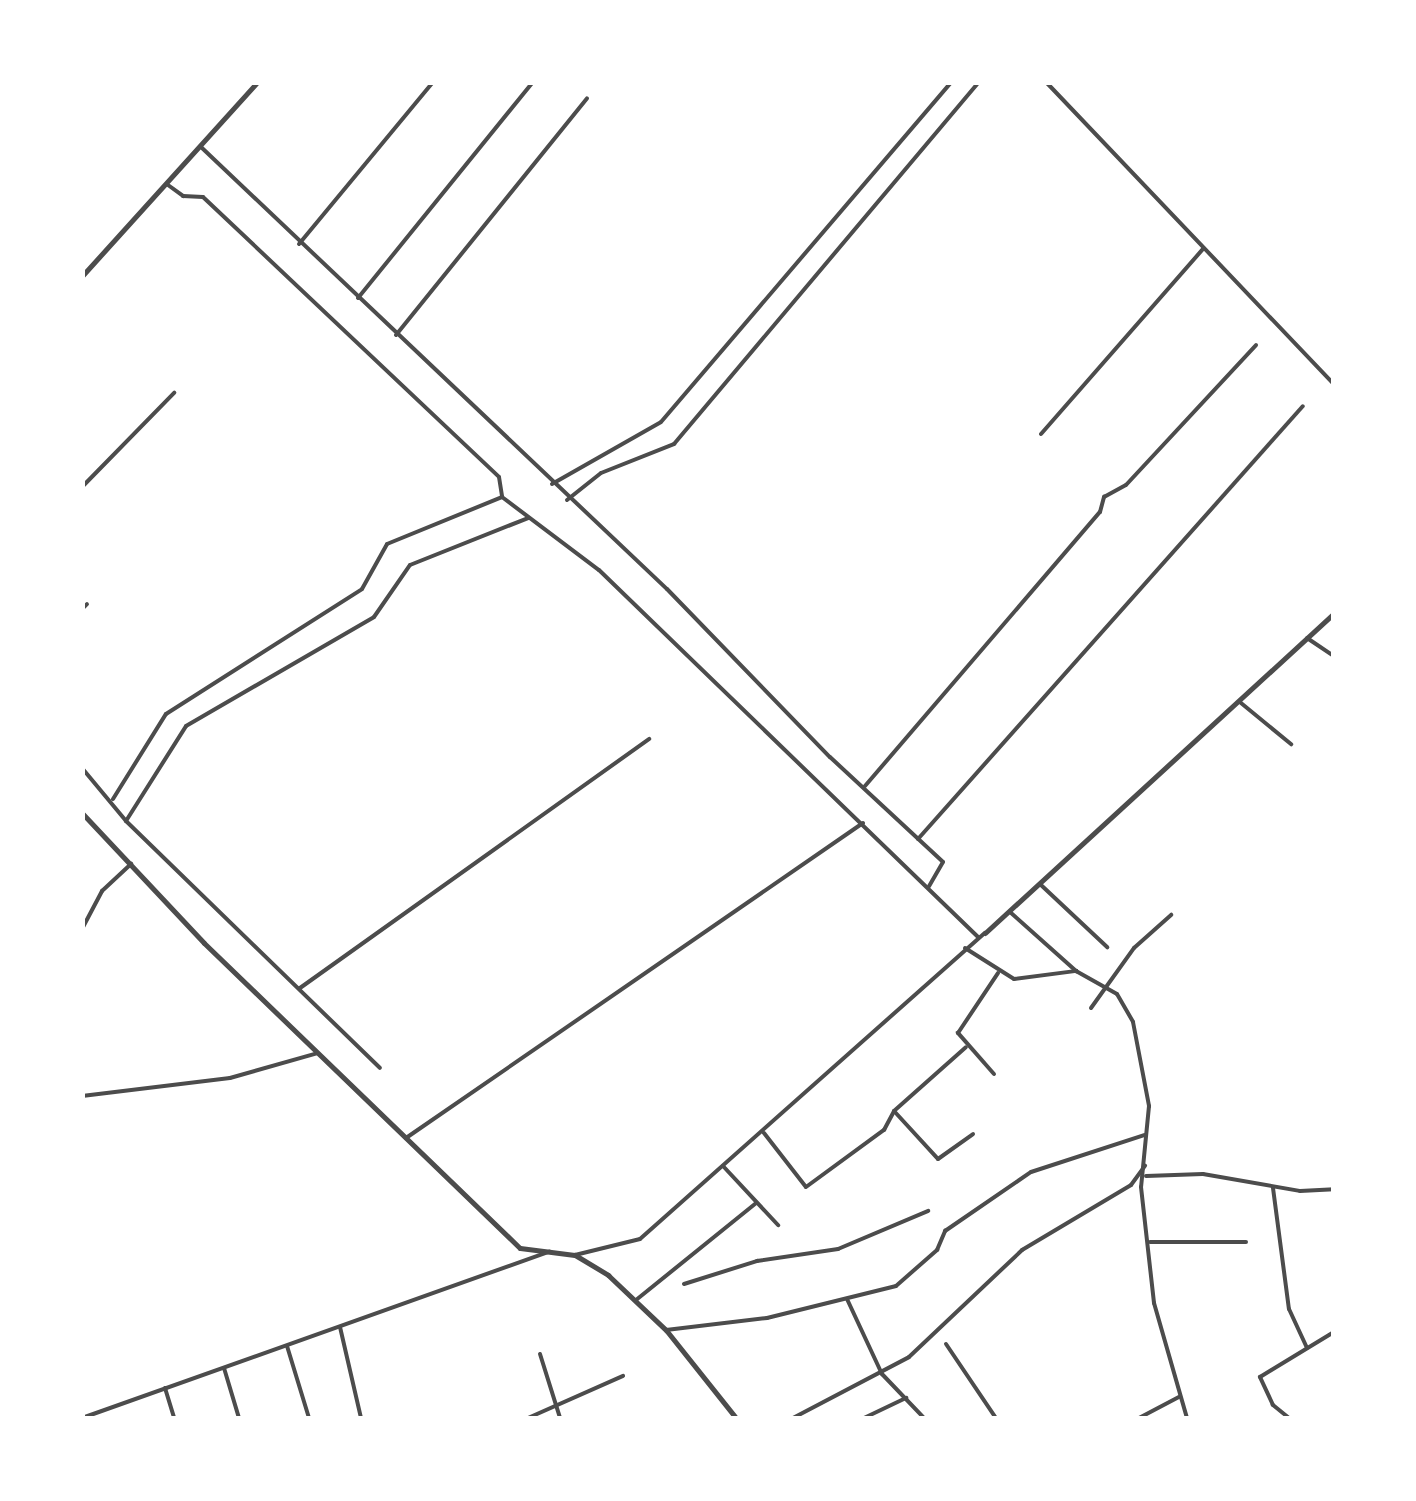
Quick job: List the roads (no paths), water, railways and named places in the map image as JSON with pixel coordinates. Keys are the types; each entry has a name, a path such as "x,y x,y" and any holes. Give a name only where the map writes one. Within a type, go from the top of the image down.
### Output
{"street":[{"path":"82,276 202,148 257,82"},
{"path":"300,244 433,82"},
{"path":"358,298 533,82"},
{"path":"552,484 661,422 950,82"},
{"path":"567,500 600,473 674,444 979,82"},
{"path":"1046,82 1334,384"},
{"path":"396,334 587,98"},
{"path":"202,148 943,862 929,886"},
{"path":"168,185 183,196 204,197 499,477 502,497 599,570 978,937"},
{"path":"1041,434 1204,248"},
{"path":"865,786 1100,512 1104,497 1126,485 1256,345"},
{"path":"82,487 174,393"},
{"path":"918,838 1303,406"},
{"path":"113,799 166,714 362,588 387,544 502,497"},
{"path":"126,821 186,726 374,617 410,565 528,518"},
{"path":"575,1255 640,1239 1041,885 1241,703 1334,612"},
{"path":"1306,638 1334,656"},
{"path":"1241,703 1291,744"},
{"path":"300,988 648,739"},
{"path":"82,768 113,799 126,821 380,1068"},
{"path":"82,813 318,1053 520,1248 575,1255 636,1300 666,1330 736,1418"},
{"path":"406,1138 863,823"},
{"path":"82,928 102,891 131,864"},
{"path":"1041,885 1108,947"},
{"path":"1010,912 1076,971 1106,986 1133,1022 1142,1052 1149,1106 1144,1135 1154,1303 1187,1418"},
{"path":"1091,1008 1106,986 1171,916"},
{"path":"966,948 1014,979 1076,971"},
{"path":"994,1074 966,1047 958,1033 998,972"},
{"path":"764,1133 806,1187 884,1130 894,1111 966,1047"},
{"path":"82,1096 230,1078 318,1053"},
{"path":"894,1111 938,1159 973,1134"},
{"path":"666,1330 847,1299 896,1286 937,1250 946,1231 1031,1172 1144,1135"},
{"path":"722,1166 778,1225"},
{"path":"793,1418 909,1357 1022,1250 1131,1185 1145,1166"},
{"path":"1146,1176 1203,1174 1273,1187 1334,1190"},
{"path":"1273,1187 1289,1309 1307,1348"},
{"path":"636,1300 756,1203"},
{"path":"684,1284 758,1261 838,1249 928,1211"},
{"path":"1148,1242 1246,1242"},
{"path":"82,1418 554,1250"},
{"path":"847,1299 882,1374 924,1418"},
{"path":"340,1327 362,1418"},
{"path":"1290,1418 1273,1405 1260,1377 1334,1332"},
{"path":"946,1344 996,1418"},
{"path":"287,1346 310,1418"},
{"path":"540,1354 560,1418"},
{"path":"224,1368 239,1418"},
{"path":"528,1418 623,1376"},
{"path":"165,1388 174,1418"},
{"path":"1139,1418 1180,1397"},
{"path":"864,1418 906,1398"}]}
